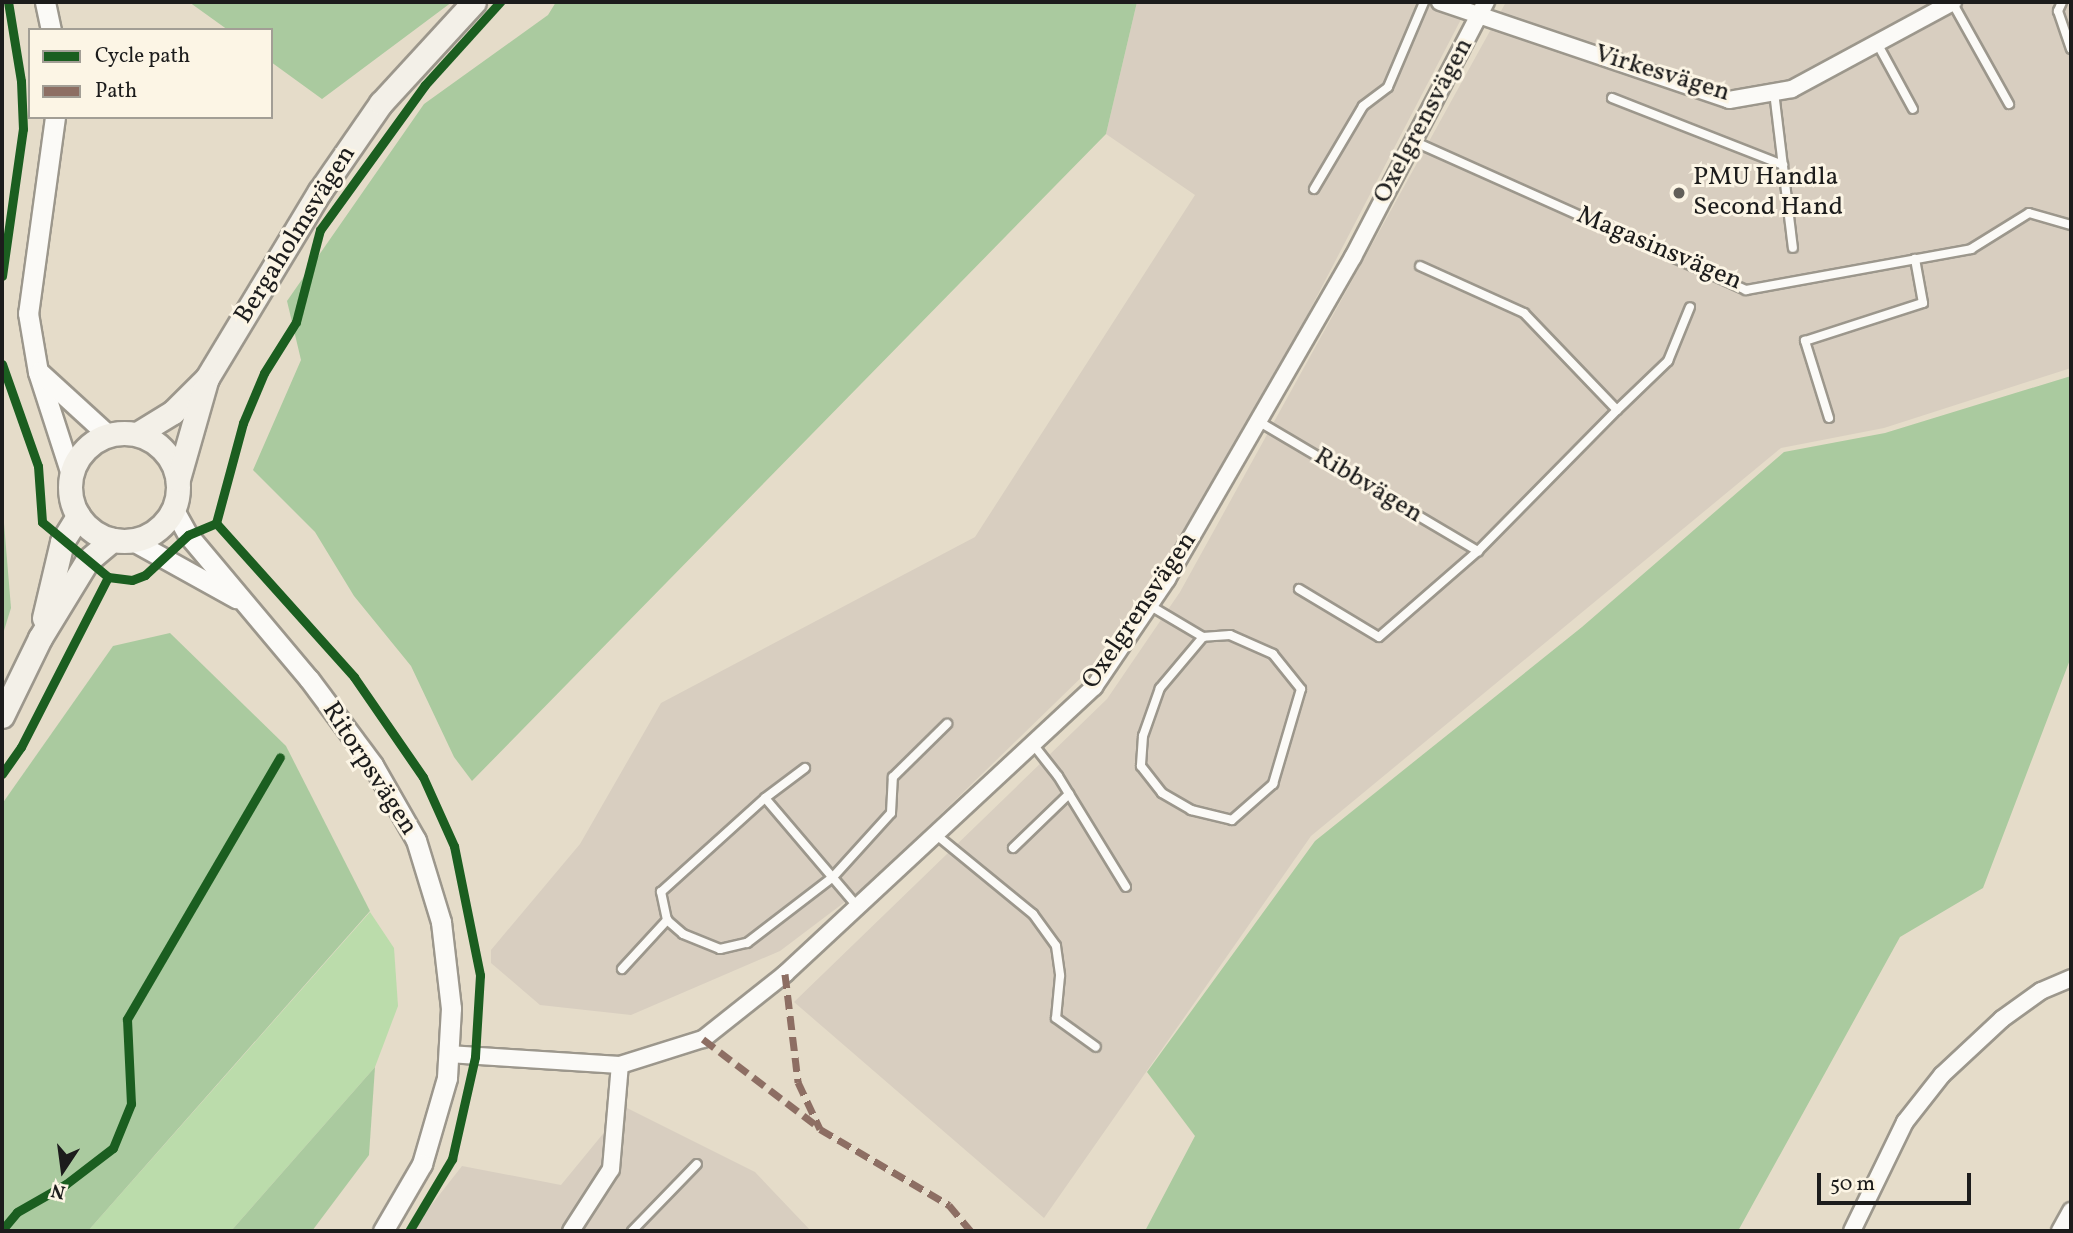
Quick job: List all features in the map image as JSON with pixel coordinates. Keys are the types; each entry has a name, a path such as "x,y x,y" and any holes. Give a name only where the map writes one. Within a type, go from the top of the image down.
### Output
{"main road":[{"name":"Bergaholmsvägen","path":"108,435 137,434 173,412 207,377 320,191 382,103 474,2"},
{"name":"Bergaholmsvägen","path":"174,510 178,479 207,377"},
{"path":"137,434 164,450 178,479"},
{"path":"108,435 87,447 71,474 70,496 78,516 92,531 122,540"},
{"path":"2,716 40,638 87,561 122,540 153,533 174,510"},
{"path":"40,638 62,542 78,516"}],"street":[{"path":"45,2 51,28"},
{"name":"Virkesvägen","path":"1440,2 1483,8 1729,100 1793,89 1952,2"},
{"name":"Oxelgrensvägen","path":"448,1054 620,1065 703,1039 785,974 1094,687 1149,605 1258,421 1413,141 1483,8"},
{"path":"55,119 28,313 38,372 71,474"},
{"path":"38,372 108,435"},
{"name":"Ritorpsvägen","path":"174,510 188,535 251,607 373,765 416,840 441,922 451,1008 447,1078 422,1164 383,1231"},
{"name":"Ritorpsvägen","path":"122,540 251,607"},
{"path":"1852,1231 1905,1122 1942,1075 2002,1019 2041,991 2071,978"},
{"path":"571,1231 611,1169 620,1065"},
{"path":"2060,1231 2071,1211"}],"lane":[{"path":"1314,189 1363,106 1388,87 1424,2"},
{"path":"1952,2 2009,104"},
{"path":"2062,2 2058,11 2071,49"},
{"path":"1877,43 1913,109"},
{"path":"1774,92 1793,247"},
{"path":"1612,98 1783,165"},
{"name":"Magasinsvägen","path":"1413,141 1746,289 1971,249 2029,213 2071,225"},
{"path":"1829,418 1805,341 1923,303 1915,259"},
{"path":"1420,266 1524,313 1617,410"},
{"path":"1299,589 1379,637 1478,551 1668,361 1690,307"},
{"name":"Ribbvägen","path":"1258,421 1478,551"},
{"path":"1149,605 1203,637 1230,635 1273,654 1301,690 1273,785 1232,820 1191,810 1162,793 1141,766 1143,736 1160,688 1203,637"},
{"path":"805,768 765,798 661,892 667,920 683,933 720,949 747,943 833,877 891,813 893,777 947,724"},
{"path":"1032,743 1069,794 1126,887"},
{"path":"1013,848 1069,794"},
{"path":"765,798 857,906"},
{"path":"934,833 1033,914 1056,946 1060,976 1056,1018 1096,1047"},
{"path":"622,969 667,920"},
{"path":"632,1231 697,1164"}],"shaded area":[{"path":"1137,2 1470,2 1288,352 1196,516 1089,670 870,883 780,951 631,1015 540,1005 491,963 491,950 580,844 661,703 975,537 1195,195 1106,134"},
{"path":"1506,2 2071,2 2071,368 1884,428 1781,448 1311,836 1044,1218 794,1002 1107,699 1180,592"},
{"path":"625,1107 755,1172 811,1231 411,1231 462,1166 561,1185"}],"green space":[{"path":"189,2 452,2 322,99 273,63 273,28 225,28"},
{"path":"556,2 1137,2 1106,134 472,781 454,757 411,666 354,596 315,532 253,470 301,360 287,301 424,104 548,15"},
{"path":"2071,376 2071,657 1983,888 1900,937 1738,1231 1145,1231 1195,1136 1147,1072 1315,841 1582,627 1784,452 1885,433"},
{"path":"2,499 11,608 2,637"},
{"path":"170,633 286,746 370,911 88,1231 2,1231 2,804 113,646"},
{"path":"370,912 394,948 398,1006 375,1067 231,1231 88,1231"},
{"path":"375,1067 369,1155 312,1231 231,1231"}],"marked path":[{"path":"785,974 798,1082 820,1129 949,1205 971,1231"},
{"path":"703,1039 817,1126"}],"cycle path":[{"path":"2,276 23,129 21,81 8,2"},
{"path":"2,774 21,747 108,577 132,580 145,575 188,535 216,523 243,423 264,373 296,322 320,230 425,85 500,2"},
{"path":"2,364 38,466 42,522 108,577"},
{"path":"216,523 354,677 423,777 454,846 480,975 475,1057 452,1159 409,1231"},
{"path":"2,1230 17,1212 66,1184 113,1148 131,1104 127,1019 280,757"}],"place":[{"name":"PMU Handla Second Hand","path":"1679,193"}]}
